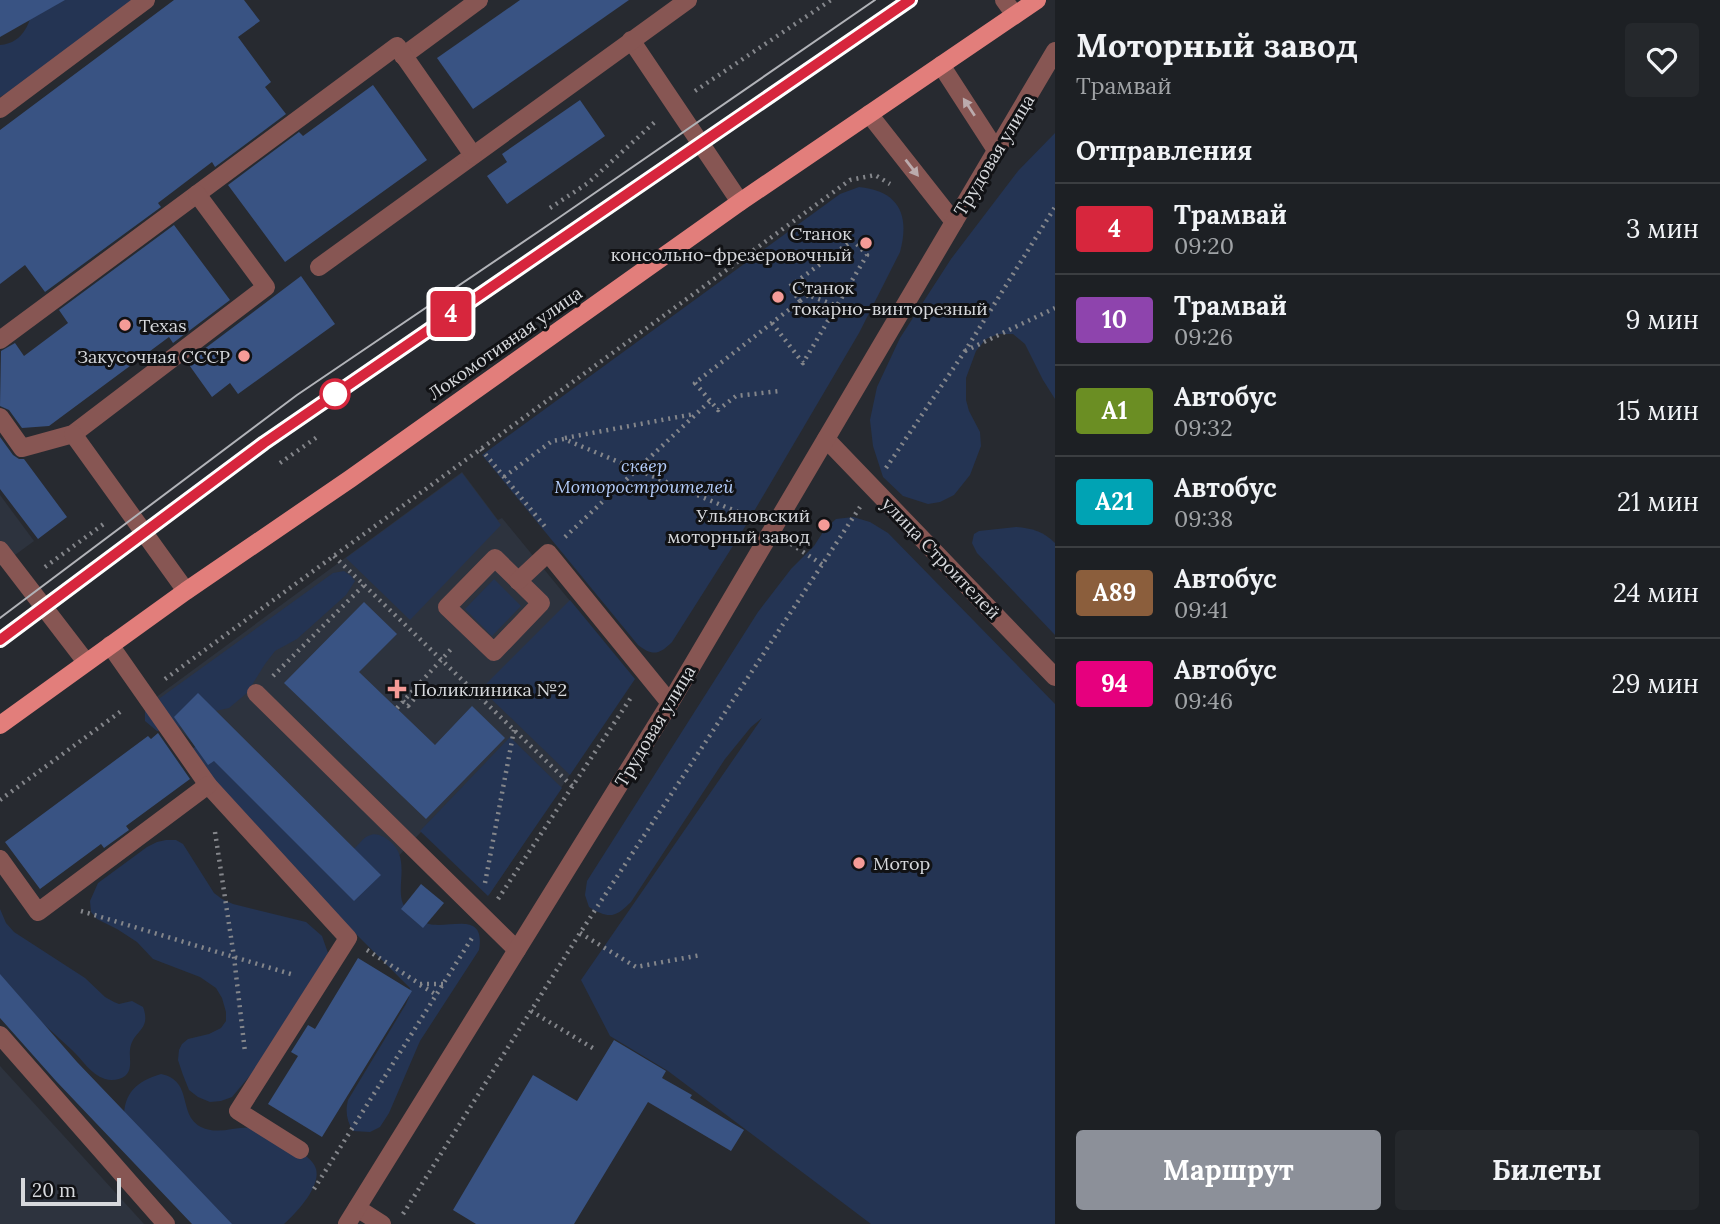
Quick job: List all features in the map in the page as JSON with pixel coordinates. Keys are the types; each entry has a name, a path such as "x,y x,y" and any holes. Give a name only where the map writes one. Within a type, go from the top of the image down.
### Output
{"main road":[{"name":"Локомотивная улица","path":"0,725 740,202 1037,0"}],"street":[{"path":"0,109 146,0"},
{"path":"403,56 480,0"},
{"path":"319,267 688,0"},
{"path":"1004,0 1015,15"},
{"path":"631,40 740,202"},
{"path":"0,340 397,46 473,155"},
{"name":"Трудовая улица","path":"347,1224 670,703 1055,51"},
{"path":"941,65 996,150"},
{"name":"Трудовая улица","path":"869,114 954,222"},
{"path":"0,417 22,449 73,433 266,288 197,194"},
{"path":"73,433 186,591"},
{"name":"улица Строителей","path":"826,439 1055,677"},
{"path":"0,550 86,662"},
{"path":"518,581 548,553 670,703"},
{"path":"495,558 518,581 541,603 494,652 447,607 495,558"},
{"path":"110,645 208,785 348,938 238,1111 300,1150"},
{"path":"256,693 517,950"},
{"path":"0,859 38,912 208,785"},
{"path":"0,1035 166,1224"},
{"path":"357,1208 382,1224"}],"path":[{"path":"0,800 850,180 875,175 897,189"},
{"path":"397,1224 580,933 873,486 965,351 1055,207"},
{"path":"772,323 803,363 867,255 853,240 789,287 800,301"},
{"path":"780,391 736,396 718,410 695,383 808,295 837,306"},
{"path":"965,351 1055,308"},
{"path":"558,543 710,401"},
{"path":"504,477 552,441 696,414"},
{"path":"280,463 320,435"},
{"path":"564,439 750,517"},
{"path":"481,449 553,536"},
{"path":"24,582 126,508"},
{"path":"334,556 573,788"},
{"path":"256,693 364,585"},
{"path":"397,708 441,660"},
{"path":"314,1189 485,918 646,674"},
{"path":"485,918 482,895 514,730"},
{"path":"208,785 234,957 250,1091"},
{"path":"50,902 320,983"},
{"path":"580,933 636,967 701,955"},
{"path":"348,938 436,995"},
{"path":"420,984 444,984"},
{"path":"531,1011 596,1051"}],"shaded area":[{"name":"Поликлиника №2","path":"462,472 498,520 502,518 634,679 489,895 422,831 354,904 171,721 155,698"},
{"path":"0,495 34,541 0,566"},
{"path":"0,1066 144,1224 0,1224"}],"green space":[{"path":"36,0 138,0 17,88 0,97 0,45 15,40 25,30"},
{"path":"1055,133 1055,399 1025,344 1013,334 999,334 986,339 976,351 966,378 966,400 980,432 981,446 970,475 954,495 940,502 928,504 903,496 883,477 873,446 870,420 877,387 900,338 951,259 1018,171"},
{"name":"сквер Моторостроителей","path":"859,187 884,194 898,207 903,227 900,252 859,333 743,530 672,642 659,652 647,651 638,645 482,455 840,194"},
{"path":"462,473 501,525 410,620 346,558"},
{"name":"Мотор","path":"853,517 870,522 888,533 1055,704 1055,1224 871,1224 668,1071 610,1036 581,980 762,718 751,727 725,759 631,902 616,914 602,914 589,907 585,895 587,881 758,612 791,569 814,546 825,529 836,519"},
{"path":"1016,527 1037,531 1055,543 1055,635 977,553 972,543 974,534 979,531"},
{"path":"344,571 355,581 346,595 297,639 275,651 247,693 229,708 202,714 176,729 157,731 145,721 145,710 160,698 333,573"},
{"path":"494,579 521,606 492,636 465,609"},
{"path":"570,600 635,679 570,775 481,689"},
{"path":"510,737 562,788 488,896 420,831"},
{"path":"207,742 352,850 366,837 374,834 384,837 394,845 401,864 402,902 417,918 429,924 464,924 477,930 480,938 479,950 420,1041 389,1113 380,1127 370,1132 353,1131 347,1116 348,1100 406,1004 410,988 348,926 188,752"},
{"path":"166,840 176,840 183,844 214,893 222,899 306,922 322,936 328,953 258,1066 232,1097 221,1101 210,1102 189,1090 178,1060 179,1050 188,1039 209,1034 221,1028 226,1021 222,998 216,988 200,977 153,959 137,942 97,919 91,912 90,901 98,883 147,847"},
{"path":"0,909 6,923 14,932 85,978 105,997 119,1004 132,1001 143,1007 145,1021 132,1043 130,1067 125,1076 110,1080 95,1074 42,1022 0,987"},
{"path":"161,1074 178,1083 189,1114 201,1127 214,1131 248,1127 259,1129 272,1134 312,1161 317,1176 315,1184 284,1224 204,1224 124,1121 126,1103 132,1090"}],"building":[{"path":"0,0 65,0 0,37"},
{"path":"174,0 244,0 260,21 238,37 271,82 265,87 286,114 215,167 212,162 158,203 161,207 45,292 25,265 0,284 0,130"},
{"path":"520,0 629,0 473,109 437,58"},
{"path":"373,85 427,160 285,262 228,185 299,132 303,136"},
{"path":"580,100 605,136 507,204 487,176 507,162 502,154"},
{"name":"Texas","path":"174,225 230,300 173,343 169,337 49,426 22,428 9,410 0,406 1,351 15,343 24,356 68,323 59,310"},
{"path":"301,276 335,324 238,394 230,383 212,397 187,362"},
{"path":"0,437 13,455 24,459 67,517 38,539 0,489"},
{"path":"364,602 397,634 359,672 435,745 472,706 505,738 426,819 284,683"},
{"path":"198,693 381,875 354,901 214,761 208,765 174,717"},
{"path":"158,733 190,779 126,826 129,830 104,848 101,844 40,889 5,842 148,736 151,739"},
{"path":"421,884 444,903 423,928 401,909"},
{"path":"358,958 412,991 322,1137 268,1104 298,1056 291,1052 308,1025 315,1029"},
{"path":"0,974 77,1062 232,1224 192,1224 56,1081 0,1018"},
{"path":"614,1040 666,1071 662,1078 692,1095 690,1098 744,1130 731,1151 648,1102 574,1224 476,1224 453,1210 533,1075 577,1101"}],"tram line":[{"path":"0,618 297,395 875,0"},
{"path":"0,640 264,443 910,0"},
{"name":"4","path":"0,640 264,443 910,0"}],"place":[{"name":"Станок консольно-фрезеровочный","path":"866,243"},
{"name":"Станок токарно-винторезный","path":"778,297"},
{"name":"Texas","path":"125,325"},
{"name":"Закусочная СССР","path":"244,356"},
{"name":"Ульяновский моторный завод","path":"824,525"},
{"name":"Поликлиника №2","path":"397,689"},
{"name":"Мотор","path":"859,863"}]}
